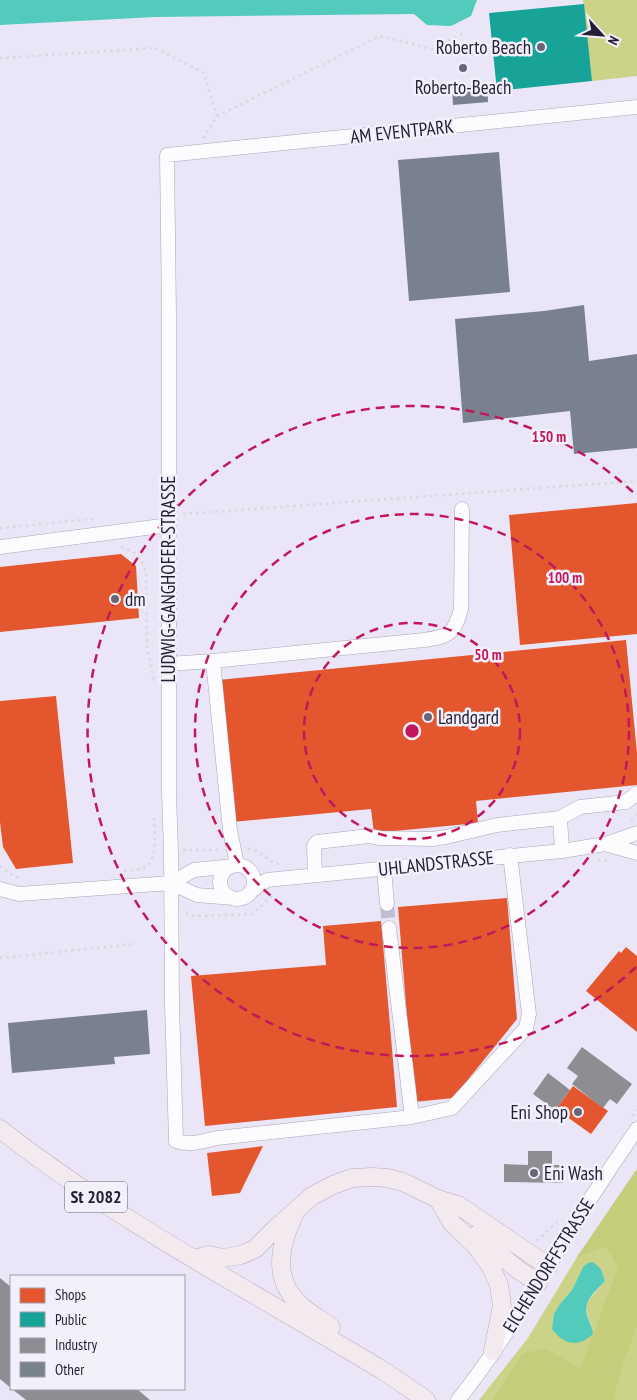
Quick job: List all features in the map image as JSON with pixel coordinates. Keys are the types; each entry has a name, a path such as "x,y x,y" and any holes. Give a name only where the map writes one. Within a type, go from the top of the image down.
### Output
{"main road":[{"name":"St 2082","path":"0,1129 73,1182 195,1259 362,1358 426,1400"},
{"path":"195,1259 209,1256 223,1258 241,1255 255,1249 312,1196 332,1185 352,1178 388,1178 422,1189 438,1199 467,1227 517,1269 538,1283"},
{"path":"438,1199 458,1205 548,1266"},
{"path":"438,1199 452,1223 476,1246 491,1267 499,1284 502,1306 493,1351"},
{"path":"296,1210 285,1233 281,1248 280,1266 284,1281 292,1296 305,1309 351,1342 362,1358"}],"street":[{"name":"AM EVENTPARK","path":"167,155 637,107"},
{"name":"LUDWIG-GANGHOFER-STRASSE","path":"167,155 169,314 168,664 172,1004 176,1141 184,1144 217,1138 412,1117"},
{"path":"168,664 424,640 448,634 457,625 461,609 462,509"},
{"path":"0,547 169,520"},
{"path":"213,661 230,830 239,867 254,880 251,892"},
{"path":"315,875 314,846 317,842 368,836 380,838 446,837 497,825 560,818 580,806 626,802 637,793"},
{"path":"560,818 562,851"},
{"name":"UHLANDSTRASSE","path":"267,880 562,851 605,844 637,833"},
{"name":"UHLANDSTRASSE","path":"605,844 637,853"},
{"path":"389,928 412,1117 452,1108 526,1028 529,1014 510,855"},
{"path":"233,898 226,894 220,882 225,871 239,867"},
{"path":"0,889 19,894 171,883 194,870 239,867 267,880 243,898 198,895 171,883"},
{"path":"384,868 387,904"},
{"name":"EICHENDORFFSTRASSE","path":"458,1400 538,1283 589,1200 637,1129"}],"path":[{"path":"194,151 217,116 380,36 432,49 465,32"},
{"path":"0,58 155,48 204,74 217,116"},
{"path":"169,520 637,480"},
{"path":"0,528 101,519"},
{"path":"112,548 122,547 132,551 144,562 146,573 147,646 154,682"},
{"path":"117,872 144,868 151,862 154,851 154,812"},
{"path":"595,860 616,861"},
{"path":"0,866 12,875 25,880"},
{"path":"172,910 195,916 252,914 274,893 282,892"},
{"path":"0,958 135,944"}],"shaded area":[{"path":"0,0 477,0 471,16 451,26 427,25 414,14 155,17 0,25"},
{"path":"583,0 637,0 637,76 592,81"},
{"path":"637,1169 637,1400 479,1400 528,1338 577,1257","holes":["583,1267 601,1269 605,1281 592,1296 587,1306 588,1317 592,1325 560,1304 572,1290"]},
{"path":"637,1169 637,1326 624,1361 613,1400 493,1400 522,1354 544,1348 581,1368 618,1267 605,1247 577,1257"},
{"path":"593,1262 601,1269 605,1281 591,1296 587,1305 587,1315 593,1334 582,1341 571,1343 561,1339 552,1329 554,1314 572,1290 583,1267"}],"building: Shops":[{"path":"637,503 637,634 520,645 509,515"},
{"path":"121,554 136,566 139,618 0,632 0,567"},
{"name":"Landgard","path":"626,640 637,753 637,785 476,801 478,823 374,833 371,809 232,822 218,680"},
{"path":"56,696 73,863 16,869 3,847 0,822 0,701"},
{"path":"507,898 517,1019 453,1098 414,1102 398,907"},
{"path":"381,921 397,1107 205,1126 191,976 326,965 323,926"},
{"path":"626,947 637,956 637,1032 586,991 619,951 621,953"},
{"path":"573,1086 608,1111 591,1134 556,1109"},
{"path":"263,1146 240,1193 212,1196 207,1153"}],"building: Public":[{"name":"Roberto Beach","path":"584,4 592,81 497,91 489,13"}],"building: Industry":[{"path":"582,1047 632,1084 617,1104 610,1099 603,1108 572,1084 578,1076 567,1068"},
{"path":"548,1073 570,1090 555,1110 533,1094"},
{"name":"Eni Wash","path":"528,1151 552,1151 552,1165 563,1165 563,1183 504,1182 504,1164 528,1165"},
{"path":"0,1278 10,1286 10,1387 0,1379"},
{"path":"13,1390 138,1390 150,1400 26,1400"}],"building: Other":[{"path":"487,84 488,102 453,105 452,87"},
{"path":"499,152 510,292 409,301 398,160"},
{"path":"584,305 589,361 637,354 637,448 574,454 570,411 463,423 455,319 544,311"},
{"path":"147,1010 150,1054 114,1057 115,1064 12,1073 8,1023"}],"tunnel":[{"path":"387,904 389,928"}],"place":[{"name":"Roberto Beach","path":"541,47"},
{"name":"Roberto-Beach","path":"463,68"},
{"name":"dm","path":"115,599"},
{"name":"Landgard","path":"428,717"},
{"name":"Eni Shop","path":"578,1112"},
{"name":"Eni Wash","path":"534,1173"}]}
